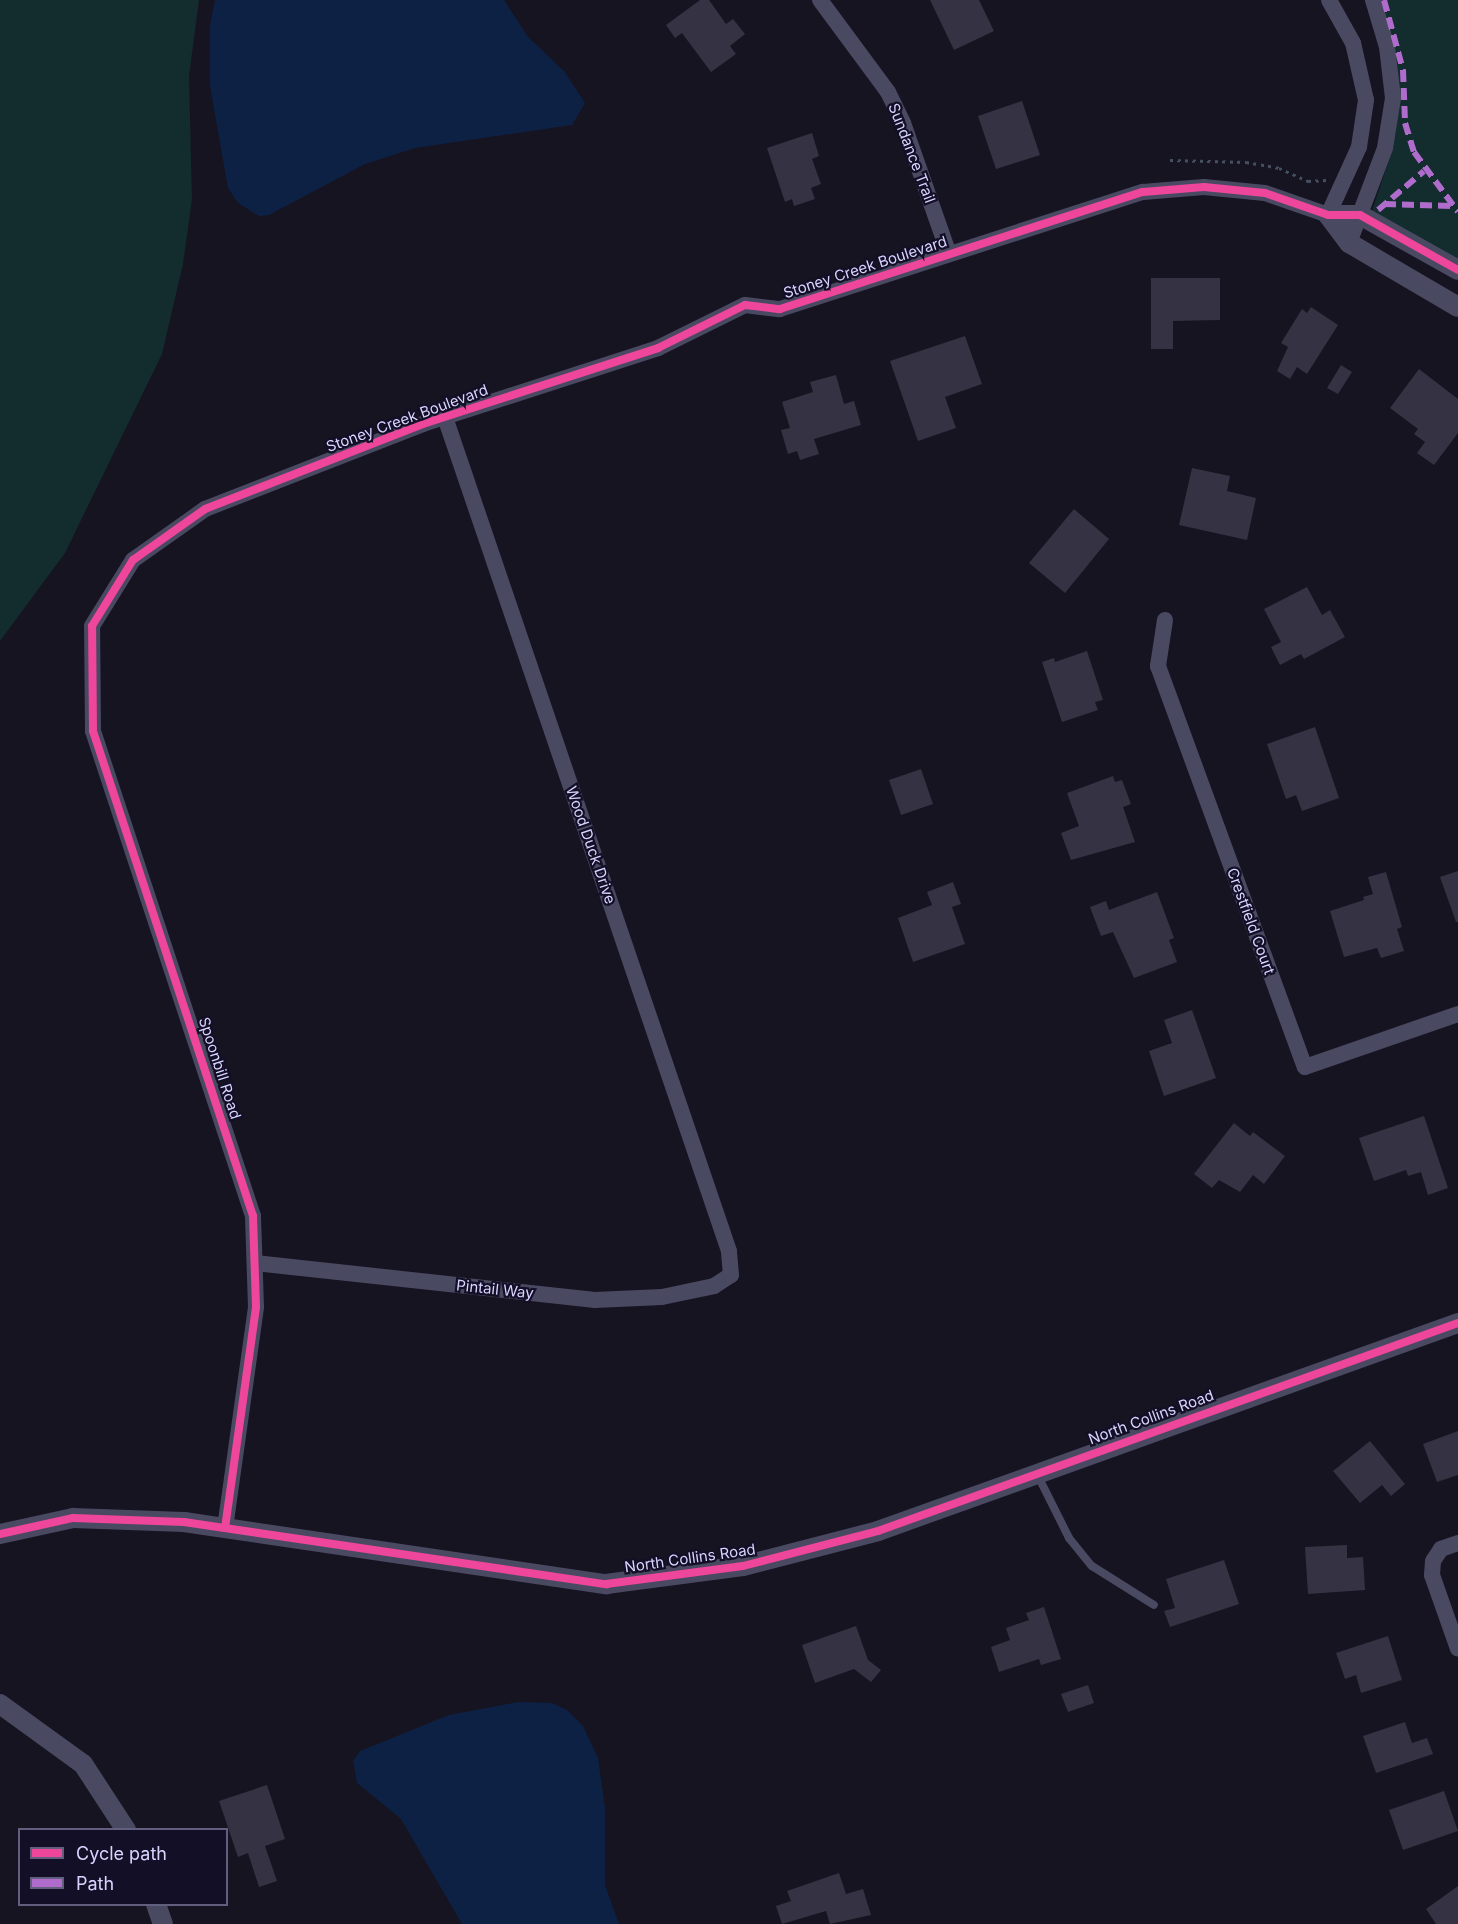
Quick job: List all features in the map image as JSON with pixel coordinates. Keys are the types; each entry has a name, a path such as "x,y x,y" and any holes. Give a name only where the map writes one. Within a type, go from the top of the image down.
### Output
{"street":[{"name":"Sundance Trail","path":"820,0 888,92 903,123 949,254"},
{"path":"1329,0 1353,43 1366,100 1359,147 1328,215 1349,243 1458,307"},
{"path":"1349,243 1385,148 1393,98 1386,47 1373,0"},
{"name":"Stoney Creek Boulevard","path":"92,626 133,560 205,509 446,417 658,348 745,305 780,309 1143,192 1204,187 1265,193 1328,215 1360,214"},
{"path":"1360,214 1458,270"},
{"name":"Wood Duck Drive","path":"446,417 729,1251 731,1275"},
{"name":"Crestfield Court","path":"1165,620 1158,666 1305,1067 1458,1014"},
{"name":"Spoonbill Road","path":"92,626 93,731 253,1216 256,1307 225,1528"},
{"name":"Pintail Way","path":"255,1263 595,1300 662,1297 714,1286 731,1275"},
{"name":"North Collins Road","path":"0,1534 73,1518 184,1522 606,1584 743,1566 878,1531 1458,1323"},
{"path":"1458,1543 1441,1549 1434,1561 1432,1575 1458,1649"},
{"path":"0,1704 83,1764 125,1828"},
{"path":"156,1906 163,1924"}],"lane":[{"path":"1036,1473 1070,1538 1092,1566 1154,1605"}],"path":[{"path":"1170,160 1246,162 1279,168 1316,182 1333,177"}],"green space":[{"path":"0,0 199,0 189,76 192,199 183,264 162,354 65,553 0,641"},
{"path":"1376,0 1458,0 1458,264 1372,211 1393,148"}],"water":[{"path":"215,0 504,0 528,37 564,71 585,103 572,125 415,148 365,164 269,215 259,216 238,203 228,188 210,86 210,25"},
{"path":"518,1702 552,1703 567,1710 583,1726 598,1758 605,1807 605,1885 619,1924 462,1924 401,1819 357,1783 353,1761 360,1751 449,1715"}],"building":[{"path":"700,0 709,0 726,24 733,19 745,34 730,46 736,54 711,72 682,33 675,38 666,25"},
{"path":"930,0 979,0 994,31 954,50"},
{"path":"1022,101 1040,155 996,169 978,116"},
{"path":"812,133 819,156 812,159 821,184 811,188 815,199 794,206 792,199 785,202 767,148"},
{"path":"1151,278 1220,278 1220,320 1173,321 1173,349 1151,349"},
{"path":"1311,307 1338,325 1307,374 1297,367 1290,379 1277,371 1288,347 1281,343 1302,309 1307,313"},
{"path":"965,336 982,384 945,397 956,428 918,441 890,361"},
{"path":"1341,365 1352,372 1338,394 1327,388"},
{"path":"1419,369 1458,399 1458,433 1434,465 1417,453 1425,442 1414,434 1418,429 1390,408"},
{"path":"836,375 844,404 854,401 861,425 814,439 819,454 800,460 797,451 788,454 781,430 790,428 782,402 813,392 810,382"},
{"path":"1192,468 1230,476 1227,491 1256,498 1247,540 1179,525"},
{"path":"1074,509 1109,539 1065,593 1029,563"},
{"path":"1307,587 1322,615 1330,610 1345,637 1304,659 1301,654 1280,665 1271,647 1281,642 1264,609"},
{"path":"1087,651 1103,700 1095,702 1098,710 1062,722 1042,662 1054,658 1055,662"},
{"path":"1315,727 1339,798 1302,811 1296,795 1286,799 1267,744"},
{"path":"921,769 933,804 901,815 889,780"},
{"path":"1113,776 1115,782 1122,780 1131,804 1123,807 1135,842 1071,860 1061,833 1079,826 1067,793"},
{"path":"1458,871 1458,922 1456,922 1440,877"},
{"path":"1386,872 1402,927 1397,929 1404,951 1381,958 1377,948 1344,957 1330,911 1364,900 1363,897 1373,894 1368,877"},
{"path":"953,882 961,904 952,907 965,944 913,962 898,918 932,905 927,892"},
{"path":"1157,892 1174,938 1169,940 1177,962 1134,978 1113,932 1101,936 1090,907 1106,901 1109,910"},
{"path":"1192,1010 1216,1078 1164,1096 1149,1051 1172,1043 1164,1020"},
{"path":"1424,1116 1448,1188 1428,1195 1421,1172 1408,1176 1406,1170 1374,1181 1359,1138"},
{"path":"1234,1123 1250,1136 1253,1132 1285,1156 1264,1184 1253,1175 1240,1192 1219,1180 1212,1188 1194,1174"},
{"path":"1458,1431 1458,1475 1437,1482 1423,1444"},
{"path":"1370,1441 1405,1484 1391,1496 1382,1485 1360,1503 1333,1471"},
{"path":"1347,1545 1347,1558 1363,1557 1365,1590 1308,1594 1305,1547"},
{"path":"1224,1560 1239,1604 1170,1627 1164,1611 1175,1608 1166,1579"},
{"path":"1044,1607 1061,1659 1041,1665 1039,1659 999,1672 991,1647 1010,1640 1006,1628 1029,1620 1026,1613"},
{"path":"856,1626 868,1660 881,1670 871,1682 854,1669 815,1683 802,1645"},
{"path":"1388,1636 1402,1680 1361,1693 1356,1675 1345,1679 1336,1653"},
{"path":"1088,1685 1094,1703 1068,1712 1061,1694"},
{"path":"1405,1722 1412,1743 1427,1738 1433,1754 1376,1773 1363,1736"},
{"path":"267,1785 285,1839 265,1846 277,1881 259,1887 248,1853 238,1857 219,1801"},
{"path":"1444,1791 1458,1831 1403,1850 1389,1810"},
{"path":"839,1873 846,1894 863,1889 871,1915 830,1924 826,1911 782,1924 776,1906 791,1901 787,1891"},
{"path":"1458,1886 1458,1924 1436,1924 1426,1909"}],"marked path":[{"path":"1384,0 1403,70 1405,123 1414,152 1458,212"},
{"path":"1378,210 1424,171"},
{"path":"1384,204 1452,206"}],"cycle path":[{"path":"225,1528 256,1307 253,1216 93,731 92,626 133,560 205,509 423,424 658,348 745,305 780,309 1143,192 1204,187 1265,193 1328,215 1360,215 1458,270"},
{"path":"0,1534 73,1518 184,1522 606,1584 743,1566 878,1531 1458,1323"}]}
